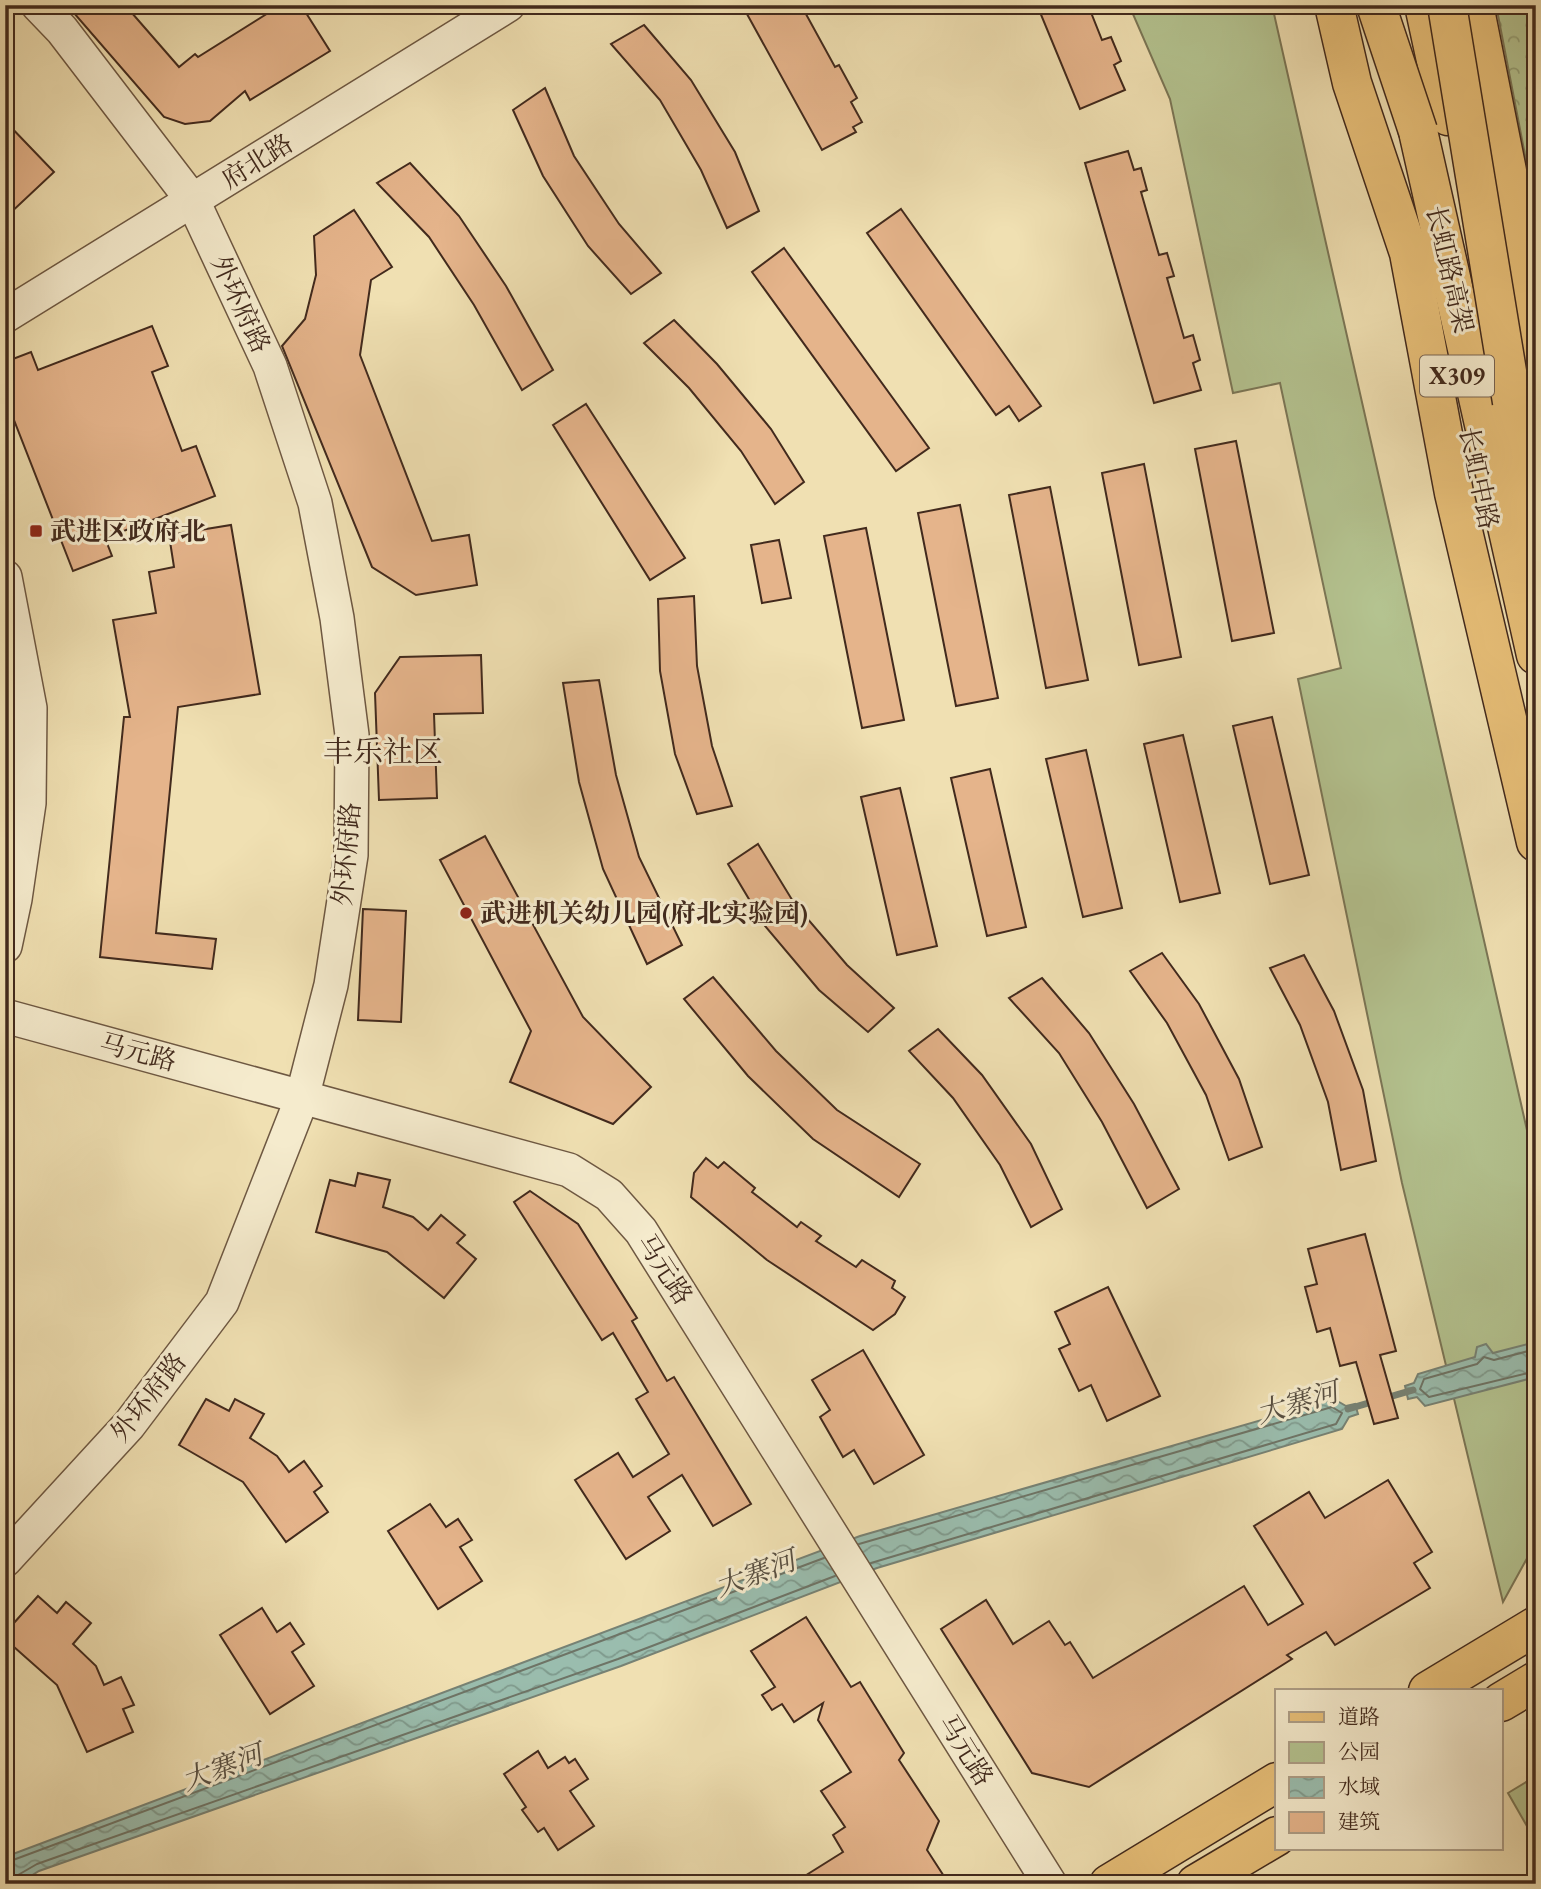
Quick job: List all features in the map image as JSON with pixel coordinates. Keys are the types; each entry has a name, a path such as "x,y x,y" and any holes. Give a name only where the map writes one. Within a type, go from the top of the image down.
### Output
{"main road":[{"path":"1334,5 1352,83 1409,253 1454,493 1536,842"},
{"path":"1376,5 1418,131"},
{"name":"长虹中路","path":"1376,5 1536,747"},
{"name":"长虹路高架","path":"1390,5 1536,655"},
{"name":"长虹路高架","path":"1424,5 1524,408 1536,511"},
{"path":"1437,5 1524,408"},
{"path":"1447,5 1524,408"},
{"path":"1474,5 1507,171 1536,351"},
{"path":"1464,1669 1536,1600"},
{"path":"1431,1689 1536,1626"},
{"path":"1502,1702 1536,1681"},
{"path":"1502,1703 1536,1690"},
{"path":"1109,1884 1275,1783"},
{"path":"1196,1884 1275,1837"}],"street":[{"name":"外环府路","path":"5,1560 129,1425 222,1302 302,1098 331,985 351,855 352,735 337,618 315,503 270,366 192,201 62,30 38,5"},
{"name":"府北路","path":"5,316 508,5"},
{"path":"5,577 30,708 29,803 5,946"},
{"name":"马元路","path":"5,1016 569,1170 608,1195 641,1231 1050,1884"}],"green space":[{"path":"1129,5 1272,5 1536,1170 1536,1542 1503,1602 1402,1183 1298,679 1341,668 1280,383 1233,393 1170,99"},
{"path":"1496,5 1536,5 1536,212"},
{"path":"1536,1776 1536,1842 1508,1793"}],"water":[{"path":"1536,1342 1536,1377 1425,1406 1417,1397 1408,1399 1405,1386 1414,1383 1418,1374 1475,1357 1477,1347 1486,1344 1493,1353"},
{"path":"1334,1399 1346,1406 1355,1404 1358,1414 1349,1417 1342,1429 877,1568 621,1666 39,1871 18,1884 5,1884 5,1857 860,1536"}],"building":[{"path":"67,5 125,5 179,67 195,54 198,57 281,5 301,5 330,51 250,100 245,91 210,121 185,124 164,117"},
{"path":"742,5 801,5 835,67 839,65 857,98 851,102 862,122 853,127 856,132 822,150"},
{"path":"1037,5 1088,5 1102,40 1111,37 1121,61 1114,65 1125,90 1080,109"},
{"path":"644,25 691,80 735,152 759,211 727,228 701,170 660,100 611,44"},
{"path":"545,88 574,156 619,224 661,273 631,294 588,246 543,176 513,110"},
{"path":"5,121 54,172 5,218"},
{"path":"1128,151 1134,170 1141,168 1147,190 1141,192 1159,255 1167,253 1174,276 1167,278 1184,338 1193,335 1200,360 1193,363 1201,390 1154,403 1085,163"},
{"path":"410,163 459,216 506,286 553,370 522,390 474,305 429,237 377,183"},
{"path":"901,209 1041,406 1019,421 1009,406 996,415 867,233"},
{"path":"354,210 392,267 371,280 360,355 432,541 469,535 477,585 416,595 372,567 282,346 305,319 316,275 314,236"},
{"path":"784,248 929,448 896,471 752,272"},
{"path":"674,320 717,364 771,429 804,482 775,504 741,451 689,388 644,343"},
{"path":"152,326 168,366 152,372 182,451 196,446 215,496 105,538 112,556 73,571 5,397 5,362 31,352 38,370"},
{"path":"586,404 685,558 650,580 553,425"},
{"path":"1236,441 1274,633 1232,641 1195,449"},
{"path":"1144,464 1181,657 1139,665 1102,473"},
{"path":"1050,487 1088,680 1046,688 1009,495"},
{"path":"960,505 998,698 956,706 918,513"},
{"path":"231,525 260,694 178,707 156,933 216,939 212,969 100,957 124,717 130,717 113,620 156,613 149,572 174,567 169,535"},
{"path":"866,528 904,720 862,728 824,536"},
{"path":"779,540 791,598 762,603 751,545"},
{"path":"694,596 697,666 712,746 732,806 697,814 675,754 660,671 658,599"},
{"path":"481,655 483,713 434,714 437,798 379,800 375,693 400,657"},
{"path":"599,680 616,775 639,857 682,945 647,964 603,869 579,782 563,683"},
{"path":"1272,717 1309,875 1270,884 1233,726"},
{"path":"1183,735 1220,893 1180,902 1144,744"},
{"path":"1086,750 1122,908 1083,917 1046,759"},
{"path":"990,769 1026,927 987,936 951,778"},
{"path":"900,788 937,946 897,955 861,797"},
{"path":"485,836 583,1017 651,1087 613,1124 510,1082 531,1031 440,860"},
{"path":"758,844 794,903 847,965 894,1008 868,1032 819,990 765,926 728,864"},
{"path":"363,909 406,911 401,1022 358,1020"},
{"path":"1162,953 1199,1004 1239,1079 1262,1147 1229,1160 1206,1095 1167,1023 1130,971"},
{"path":"1304,955 1334,1011 1363,1090 1376,1161 1341,1170 1328,1102 1300,1025 1270,968"},
{"path":"713,977 776,1051 837,1110 920,1164 899,1197 813,1139 748,1076 684,999"},
{"path":"1042,978 1089,1033 1134,1104 1179,1189 1147,1208 1102,1122 1059,1053 1009,998"},
{"path":"938,1029 982,1075 1031,1144 1062,1209 1031,1227 1000,1165 953,1098 909,1051"},
{"path":"706,1158 718,1168 724,1162 755,1188 752,1192 797,1227 801,1222 821,1236 816,1241 856,1267 862,1260 895,1281 892,1288 905,1297 895,1314 873,1330 767,1260 691,1197 694,1173"},
{"path":"358,1173 390,1180 383,1207 413,1217 428,1230 441,1215 465,1235 457,1243 476,1259 444,1298 387,1252 316,1232 330,1180 355,1186"},
{"path":"530,1191 578,1224 637,1318 632,1321 667,1381 674,1377 751,1504 713,1526 682,1475 648,1497 670,1531 626,1559 575,1480 618,1453 633,1477 669,1454 636,1399 648,1392 613,1333 602,1340 514,1202"},
{"path":"1365,1234 1396,1351 1380,1355 1398,1418 1374,1424 1356,1362 1340,1366 1330,1328 1317,1332 1305,1287 1317,1284 1308,1249"},
{"path":"1108,1287 1160,1396 1107,1421 1091,1385 1079,1391 1059,1349 1070,1344 1055,1312"},
{"path":"863,1350 924,1455 874,1484 854,1450 843,1457 820,1417 830,1410 812,1380"},
{"path":"206,1399 229,1411 235,1399 264,1414 250,1438 277,1456 289,1472 304,1461 322,1486 314,1492 328,1512 286,1542 243,1482 179,1445"},
{"path":"1388,1480 1432,1552 1414,1563 1430,1588 1335,1645 1326,1632 1287,1655 1292,1659 1089,1787 1032,1773 941,1629 986,1600 1013,1644 1049,1621 1065,1645 1070,1642 1093,1678 1244,1586 1268,1625 1303,1604 1254,1526 1309,1492 1325,1518"},
{"path":"430,1504 446,1527 458,1519 472,1540 460,1547 482,1581 438,1609 388,1531"},
{"path":"38,1596 57,1613 66,1602 91,1623 73,1644 96,1666 104,1685 121,1677 134,1705 123,1709 133,1732 87,1752 57,1685 5,1639 5,1633"},
{"path":"262,1608 277,1632 290,1623 304,1644 292,1652 314,1686 270,1714 220,1635"},
{"path":"806,1617 851,1687 860,1682 904,1753 899,1760 939,1821 927,1850 949,1884 792,1884 843,1852 833,1835 845,1827 821,1791 851,1772 818,1720 823,1703 794,1722 782,1704 772,1710 762,1695 775,1687 751,1651"},
{"path":"538,1751 548,1768 565,1757 569,1763 575,1759 588,1779 570,1791 594,1826 558,1850 544,1828 538,1832 522,1810 526,1807 504,1774"}],"waterway":[{"name":"大寨河","path":"1348,1409 1413,1390"}],"place":[{"name":"武进区政府北","path":"36,531"},
{"name":"武进机关幼儿园(府北实验园)","path":"466,913"}],"district":[{"name":"丰乐社区","path":"383,752"}]}
